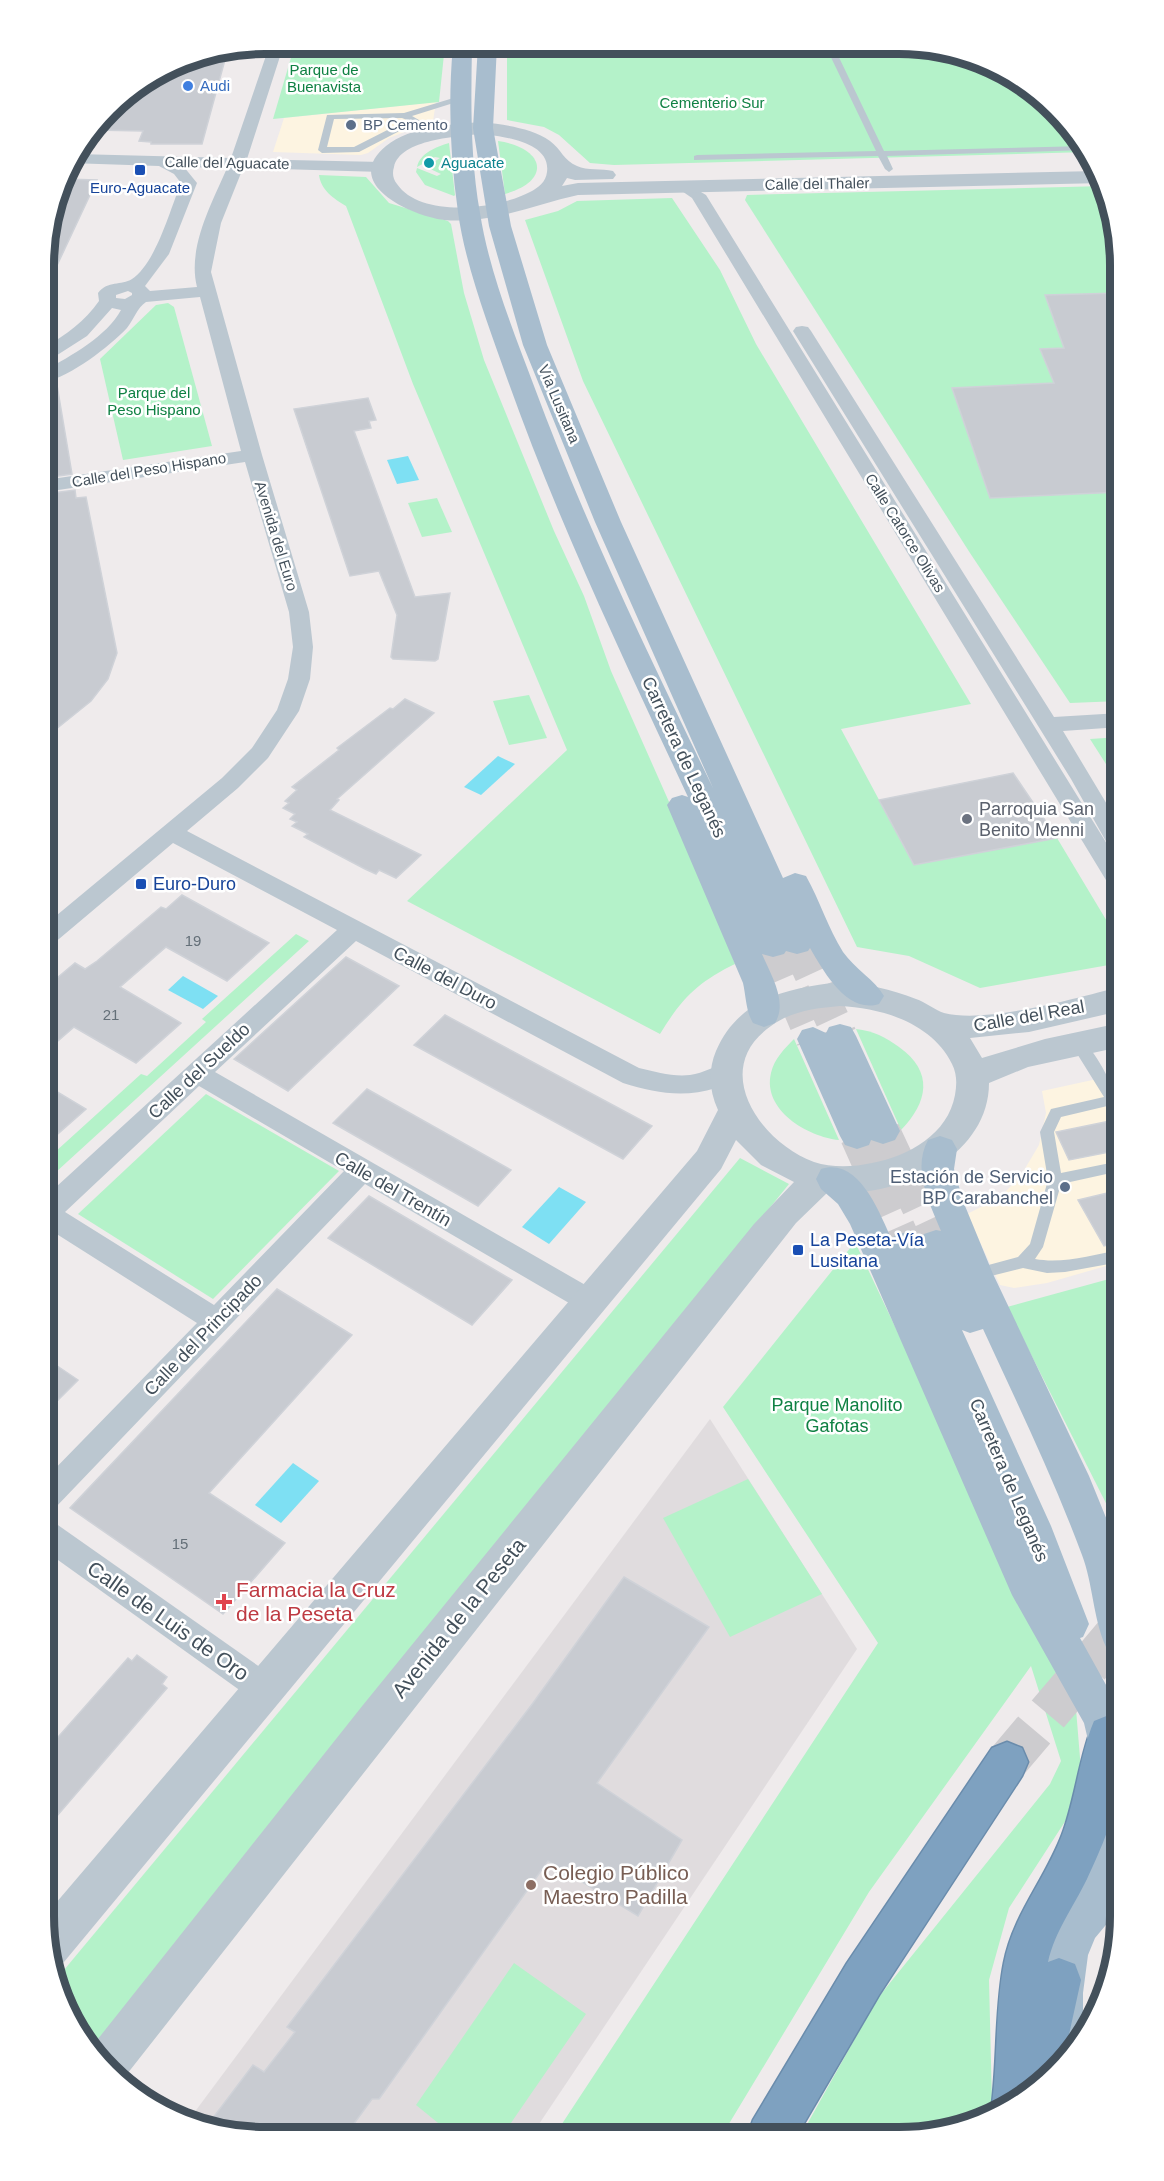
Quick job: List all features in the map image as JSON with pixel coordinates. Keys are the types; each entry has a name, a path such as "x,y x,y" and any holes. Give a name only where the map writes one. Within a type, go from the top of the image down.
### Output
{"highway":[{"path":"1016,2091 1023,1986 1031,1943 1054,1892 1072,1864 1087,1829 1106,1726"},
{"path":"776,2127 863,1979 1007,1762"},
{"path":"1037,2076 1059,1980"}],"main road":[{"path":"460,129 462,54"},
{"path":"483,128 487,54"},
{"name":"Vía Lusitana","path":"483,128 500,226 535,345 608,522 640,591"},
{"name":"Vía Lusitana","path":"460,129 469,214 487,284 542,441 595,568"},
{"path":"595,568 595,595 623,669 759,983 764,1014"},
{"name":"Carretera de Leganés","path":"595,568 785,944 640,591"},
{"path":"640,591 654,603 676,635 828,952 841,973 868,996"},
{"path":"826,1038 870,1133"},
{"path":"940,1149 937,1169 975,1274 1070,1476 1103,1558 1110,1589"},
{"path":"828,1178 850,1194 865,1219 1026,1582 1106,1726 1110,1743"},
{"name":"Carretera de Leganés","path":"1106,1726 1032,1526 921,1245 1110,1614"},
{"path":"1061,2051 1059,1980 1070,1941 1085,1912 1110,1888"}],"street":[{"name":"Avenida del Euro","path":"54,931 172,833 230,783 260,753 288,711 299,679 303,647 299,612 252,455 202,272 204,252 245,144 274,54"},
{"path":"382,167 392,152 411,141 435,133 483,128 506,132 532,140 547,149 557,164 559,174 556,182 548,191 536,198"},
{"name":"Calle del Aguacate","path":"83,159 382,167"},
{"path":"54,372 81,355 118,327 132,308 135,296 170,232 189,183 180,171 162,161"},
{"name":"Calle del Thaler","path":"557,164 575,174 589,176 885,161 1083,163"},
{"name":"Calle del Thaler","path":"382,167 383,179 390,191 407,202 430,210 469,214 499,211 536,198 578,189 1091,177"},
{"name":"Calle Catorce Olivas","path":"728,186 717,195 722,204 1048,725 1110,829"},
{"name":"Calle Catorce Olivas","path":"684,187 698,195 1110,868"},
{"path":"54,350 82,332 99,315 108,300 118,304 135,296 206,291"},
{"name":"Calle del Peso Hispano","path":"54,485 252,455"},
{"path":"1048,725 1110,721"},
{"name":"Calle del Duro","path":"172,833 632,1076 664,1084 692,1086 713,1080 726,1073"},
{"name":"Calle del Sueldo","path":"54,1204 352,930"},
{"path":"840,994 868,996 910,1010 936,1024 959,1048 973,1077 970,1102 954,1135 940,1149 888,1173 828,1178 782,1160 759,1144 744,1128 734,1110 727,1093 726,1073 736,1040 764,1014 786,1002 840,994"},
{"name":"Calle del Real","path":"936,1024 970,1028 999,1025 1110,1001"},
{"name":"Calle del Real","path":"973,1077 1018,1057 1110,1037"},
{"name":"Calle del Trentín","path":"197,1073 591,1302"},
{"path":"55,1937 709,1160 734,1110"},
{"name":"Calle del Principado","path":"54,1490 362,1170"},
{"name":"Avenida de la Peseta","path":"111,2060 378,1719 766,1234 789,1209 828,1178"},
{"path":"54,1218 217,1321"},
{"name":"Calle de Luis de Oro","path":"54,1540 263,1688"}],"lane":[{"path":"833,54 885,161"},
{"path":"414,120 356,150 322,150 330,117 416,114 460,98"},
{"path":"404,115 435,133"},
{"path":"697,158 885,161 1074,149"},
{"path":"1078,1044 1110,1089"},
{"path":"1023,1262 1036,1247 1054,1180 1047,1132 1056,1113 1110,1101"},
{"path":"1054,1180 1110,1168"},
{"path":"975,1274 1023,1262 1047,1267 1110,1258"}],"shaded area":[{"name":"BP Cemento","path":"436,102 433,121 389,138 368,153 361,155 273,152 284,118"},
{"name":"Estación de Servicio BP Carabanchel","path":"1110,1076 1110,1265 1047,1283 1014,1288 1000,1285 967,1214 999,1198 1020,1177 1039,1145 1046,1113 1042,1091"},
{"name":"Colegio Público Maestro Padilla","path":"710,1419 857,1649 537,2127 251,2127 224,2123 193,2114"}],"green space":[{"name":"Parque de Buenavista","path":"292,54 444,54 439,102 273,119"},
{"name":"Cementerio Sur","path":"507,54 913,54 967,65 1004,82 1038,106 1058,126 1077,152 614,165 590,163 559,135 544,127 507,120"},
{"path":"498,141 513,144 525,150 537,164 536,173 531,181 505,194"},
{"path":"449,143 454,196 425,185 416,172 417,168 437,176 441,174 426,167 440,158 435,157 417,167 425,154"},
{"path":"319,175 366,177 389,203 448,221 451,224 464,293 484,360 554,531 584,596 611,671 705,883 735,964 711,977 692,992 676,1010 660,1034 407,901 567,750 413,384 346,206 332,197 325,189"},
{"path":"1095,186 1103,211 1110,251 1110,701 1070,703 970,553 745,200 747,195"},
{"path":"672,198 720,270 756,344 971,704 841,729 914,865 1057,838 1110,926 1110,965 980,988 909,956 857,947 583,381 525,220 558,211 577,201"},
{"name":"Parque del Peso Hispano","path":"168,303 174,307 212,446 123,460 100,359 156,305"},
{"path":"437,498 452,532 422,537 408,503"},
{"path":"529,695 547,738 509,745 493,701"},
{"path":"1110,738 1110,770 1090,739"},
{"path":"296,934 309,941 54,1174 54,1153 141,1074 147,1076 206,1022 202,1019"},
{"path":"856,1029 874,1033 889,1040 910,1057 918,1067 923,1087 921,1098 917,1109 901,1130"},
{"path":"794,1039 839,1140 827,1138 801,1127 780,1110 773,1099 770,1086 772,1068 780,1054"},
{"path":"206,1094 339,1171 213,1299 78,1214"},
{"path":"740,1158 789,1184 98,2044 82,2021 62,1973"},
{"name":"Parque Manolito Gafotas","path":"855,1242 1076,1709 1081,1770 1066,1820 1009,1908 989,1980 992,2103 967,2116 913,2127 806,2127 877,1999 1050,1784 1061,1761 1031,1666 869,1892 727,2127 560,2127 878,1643 723,1407"},
{"path":"1110,1279 1110,1511 1007,1307"},
{"path":"748,1479 822,1594 730,1637 663,1518"},
{"path":"514,1963 586,2014 508,2127 443,2127 416,2105"}],"water":[{"path":"408,456 419,480 397,484 387,460"},
{"path":"498,756 515,764 481,795 464,787"},
{"path":"183,976 218,996 203,1009 168,990"},
{"path":"559,1187 586,1202 549,1244 522,1227"},
{"path":"293,1463 319,1481 281,1523 255,1505"}],"building":[{"name":"Audi","path":"226,58 202,144 151,144 151,142 139,141 143,131 103,130 126,106 160,82 197,65"},
{"path":"72,179 97,180 54,272 58,224 70,184"},
{"path":"1110,293 1110,492 990,498 952,388 1054,383 1040,349 1064,348 1045,295"},
{"path":"54,385 57,385 72,474 54,477"},
{"path":"368,398 376,420 369,421 371,428 354,431 415,597 450,593 438,659 435,661 393,659 391,657 397,615 379,571 350,576 294,409"},
{"path":"75,490 76,498 86,497 117,653 108,679 91,701 54,731 54,493"},
{"path":"405,699 434,713 337,799 339,800 330,810 421,855 396,878 379,870 376,874 304,837 308,834 292,826 297,822 290,819 295,814 283,808 289,803 285,801 297,790 292,787 339,750 337,748"},
{"name":"Parroquia San Benito Menni","path":"1013,773 1057,838 914,865 879,800"},
{"path":"182,895 269,943 227,981 166,947 120,987 181,1023 136,1063 74,1027 54,1044 54,980 75,963 85,969 161,907 166,909"},
{"path":"346,957 399,986 288,1091 234,1059"},
{"path":"445,1015 652,1126 623,1159 414,1045"},
{"path":"367,1089 511,1170 478,1206 333,1123"},
{"path":"54,1090 86,1109 54,1137"},
{"path":"1110,1121 1110,1152 1069,1160 1056,1132"},
{"path":"1110,1192 1110,1244 1104,1246 1078,1200"},
{"path":"369,1196 512,1280 472,1325 328,1238"},
{"path":"277,1289 352,1335 209,1493 285,1543 223,1614 70,1508"},
{"path":"54,1364 78,1380 54,1404"},
{"path":"624,1577 709,1627 597,1783 682,1840 638,1916 548,1861 379,2099 372,2099 352,2127 251,2127 211,2120 253,2065 264,2072 295,2032 287,2027 533,1703"},
{"path":"137,1655 167,1677 162,1684 167,1688 54,1819 54,1742 128,1658 132,1661"}],"tunnel":[{"path":"797,943 840,1036"},
{"path":"773,946 813,1039"},
{"path":"883,1131 936,1244"},
{"path":"857,1136 906,1246"},
{"path":"1007,1762 1110,1641"}],"place":[{"name":"Audi","path":"188,86"},
{"name":"BP Cemento","path":"351,125"},
{"name":"Aguacate","path":"429,163"},
{"name":"Euro-Aguacate","path":"140,170"},
{"name":"Parroquia San Benito Menni","path":"967,819"},
{"name":"Euro-Duro","path":"141,884"},
{"name":"Estación de Servicio BP Carabanchel","path":"1065,1187"},
{"name":"La Peseta-Vía Lusitana","path":"798,1250"},
{"name":"Farmacia la Cruz de la Peseta","path":"224,1602"},
{"name":"Colegio Público Maestro Padilla","path":"531,1885"}]}
